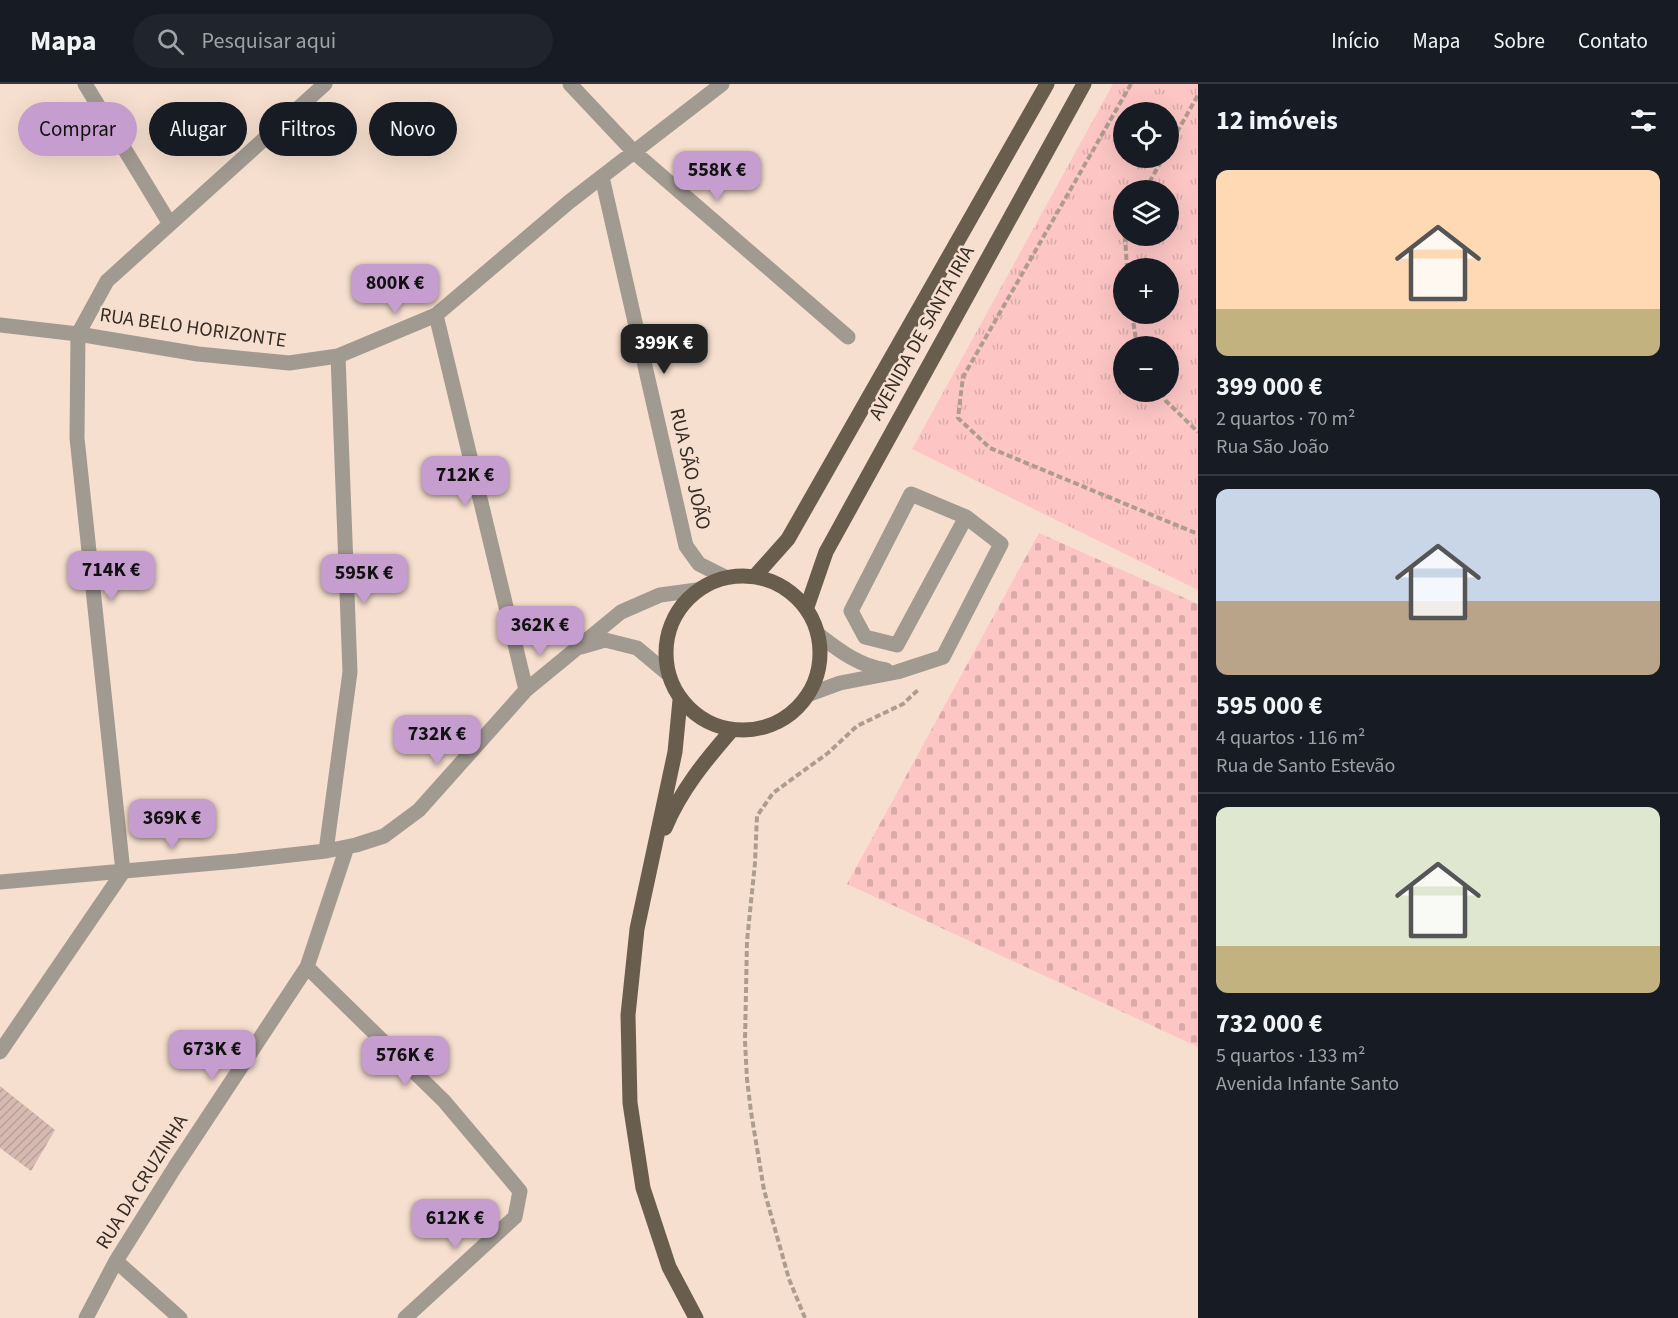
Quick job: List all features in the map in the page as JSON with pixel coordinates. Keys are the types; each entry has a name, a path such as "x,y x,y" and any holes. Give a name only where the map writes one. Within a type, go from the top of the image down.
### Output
{"main road":[{"name":"AVENIDA DE SANTA IRIA","path":"755,576 788,539 1047,84"},
{"name":"AVENIDA DE SANTA IRIA","path":"807,607 826,552 1084,84"},
{"path":"755,576 784,586 807,607 819,635 820,665 810,694 789,717 762,730 731,731 702,721 680,700 667,673 666,642 676,613 697,590 725,577 755,576"},
{"path":"680,700 675,752 637,929 628,1015 630,1103 644,1188 669,1267 696,1318"},
{"path":"652,858 675,806 700,767 731,731"}],"street":[{"path":"85,84 170,225"},
{"path":"0,1052 123,872 77,438 78,334 107,281 325,84"},
{"path":"570,84 634,152 848,337"},
{"name":"RUA BELO HORIZONTE","path":"0,324 198,354 289,363 338,356 436,315 602,177 722,84"},
{"name":"RUA SÃO JOÃO","path":"602,177 687,546 699,564 725,577"},
{"path":"436,315 526,690"},
{"path":"326,851 350,672 338,356"},
{"path":"810,694 840,683 897,672 943,657 1001,544 966,518 911,494 851,611 865,637 897,645 966,518"},
{"path":"0,882 326,851 384,836 418,810 526,690 575,648 621,612 660,595 697,590"},
{"path":"819,635 842,653 869,668 897,672"},
{"path":"575,648 605,640 637,648 667,673"},
{"name":"RUA DA CRUZINHA","path":"86,1318 116,1261 175,1167 308,967 348,847"},
{"path":"308,967 444,1101 520,1191 515,1216 405,1318"},
{"path":"116,1261 180,1318"}],"path":[{"path":"1131,84 963,378 958,418 990,448 1198,534"},
{"path":"1179,129 1198,95"},
{"path":"1167,402 1198,432"},
{"path":"805,1318 789,1279 764,1190 747,1079 745,1041 747,941 757,816 773,793 828,753 857,726 903,704 930,679 937,658"}],"green space":[{"path":"1113,84 1198,84 1198,590 912,449"},
{"path":"1039,533 1198,604 1198,1047 847,884"}],"building":[{"path":"0,1086 55,1130 31,1171 0,1148"}]}
